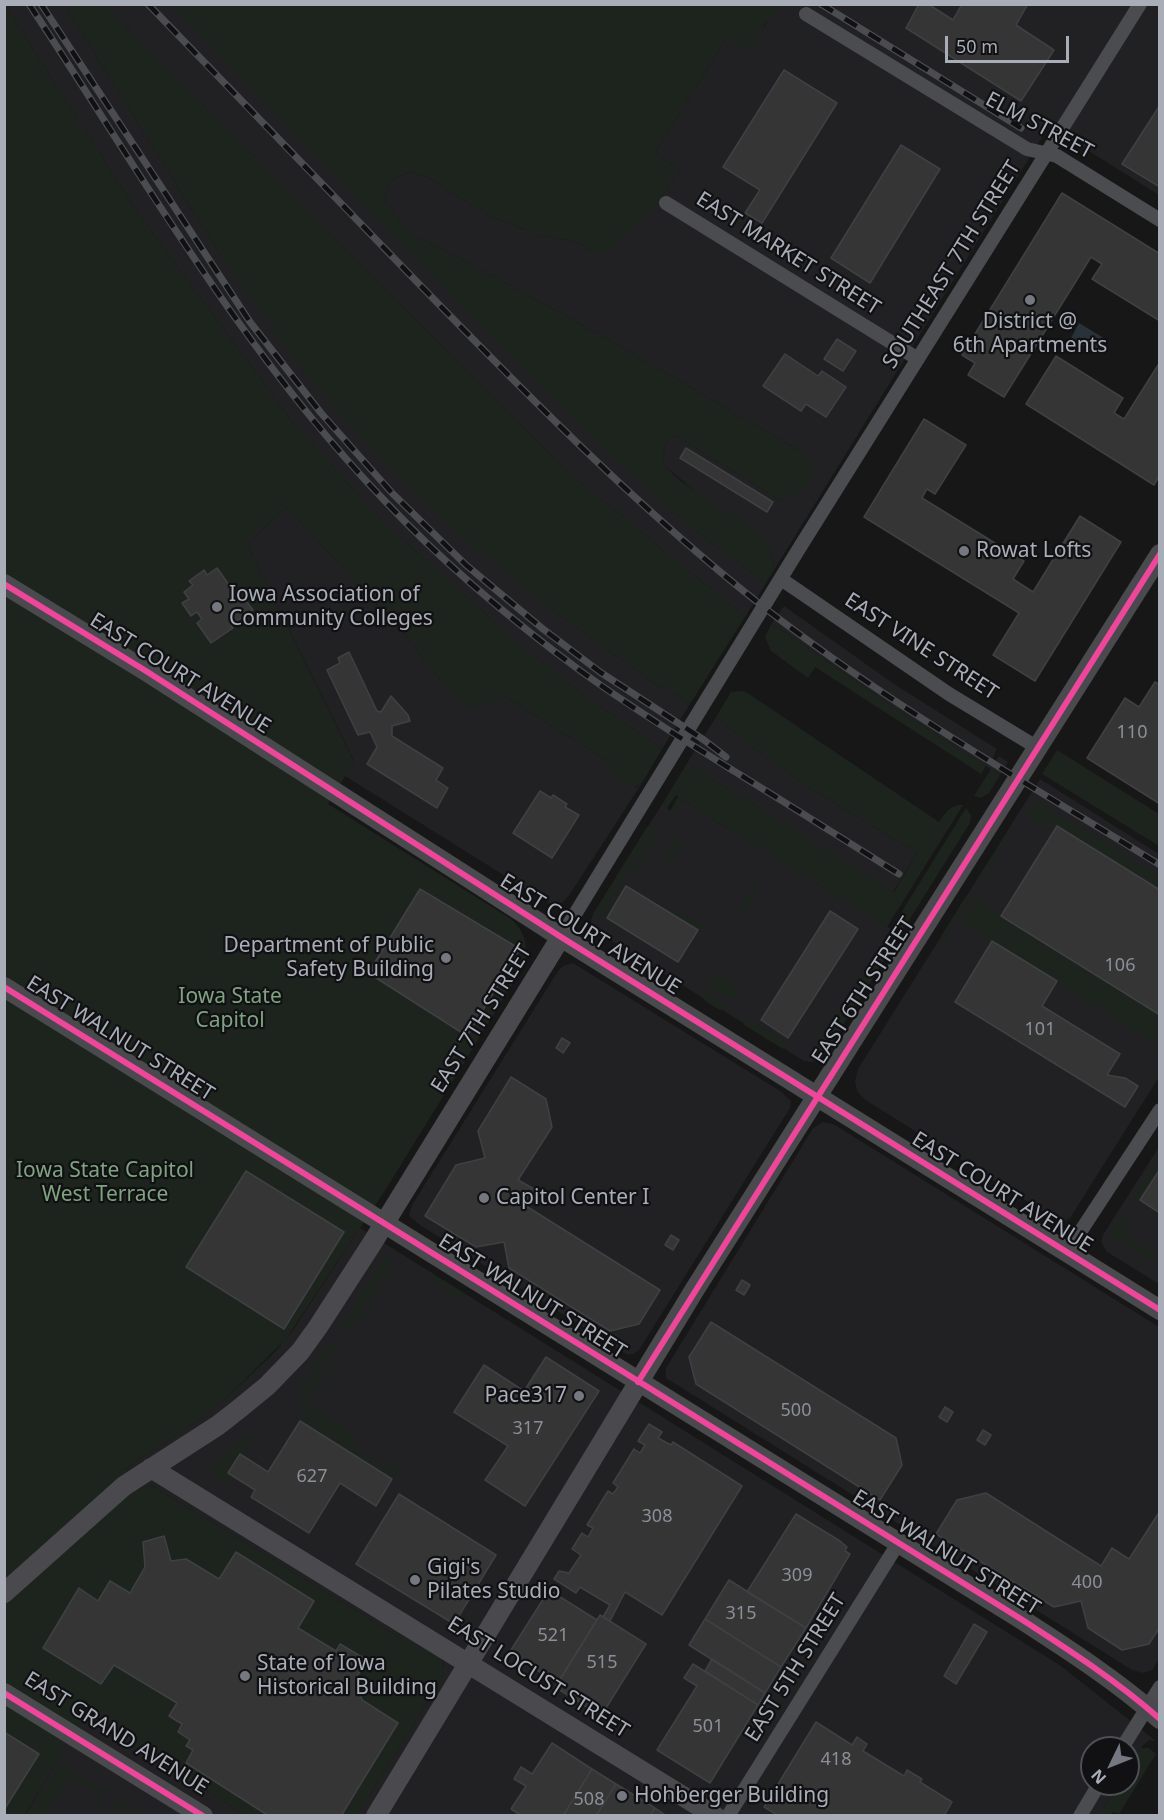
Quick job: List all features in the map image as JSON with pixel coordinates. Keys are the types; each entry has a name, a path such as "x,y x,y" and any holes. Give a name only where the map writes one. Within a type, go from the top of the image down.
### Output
{"street":[{"name":"SOUTHEAST 7TH STREET","path":"800,547 1140,4"},
{"name":"ELM STREET","path":"806,14 1027,149 1057,156 1160,220"},
{"name":"EAST MARKET STREET","path":"666,202 918,359"},
{"name":"EAST 7TH STREET","path":"4,1593 124,1486 217,1426 267,1386 300,1352 384,1223 800,547"},
{"name":"EAST 6TH STREET","path":"376,1815 638,1382 816,1096 1160,554"},
{"name":"EAST VINE STREET","path":"781,579 923,676 1040,744"},
{"name":"EAST COURT AVENUE","path":"4,584 146,671 561,937 1160,1310"},
{"name":"EAST WALNUT STREET","path":"4,987 899,1542 1068,1650 1153,1713"},
{"path":"1067,1252 1160,1110"},
{"name":"EAST LOCUST STREET","path":"151,1468 715,1815"},
{"name":"EAST 5TH STREET","path":"728,1815 899,1542"},
{"path":"1133,1736 1153,1713 1160,1687"},
{"name":"EAST GRAND AVENUE","path":"4,1693 203,1815"},
{"path":"1080,1815 1092,1796"}],"shaded area":[{"path":"792,4 1159,5 1159,195 1049,126 774,570 772,555 666,467 663,458 665,445 670,437 676,436 782,501 805,454 613,342 417,237 399,220 385,201 388,185 397,177 409,172 428,177 489,216 542,236 576,242 594,252 612,249 626,232 658,204 679,169 655,153 727,37 763,29 771,15 779,8"},
{"path":"5,5 64,5 222,257 386,464 468,542 562,617 654,683 690,704 662,749 591,700 526,650 380,519 294,424 138,213"},
{"path":"105,5 172,5 674,513 766,583 745,617 573,476"},
{"path":"1079,323 1107,340 1098,354 1071,338"},
{"path":"286,507 404,633 443,684 499,698 506,697 611,763 636,787 642,783 570,894 560,905 550,904 345,776 354,761 247,544"},
{"path":"784,606 894,684 997,749 993,758 996,760 999,756 1008,762 1000,775 891,706 772,623"},
{"path":"716,717 759,752 807,786 917,853 893,892 687,763"},
{"path":"1040,779 1159,854 1159,1077 1070,1218 1065,1221 1057,1220 864,1099 857,1091 855,1081 858,1069"},
{"path":"666,798 664,803 670,811 682,800 891,929 895,931 906,925 820,1059 811,1062 804,1061 594,930 591,921 593,914"},
{"path":"573,963 780,1091 791,1101 790,1108 639,1350 633,1354 626,1354 409,1216 412,1205 558,971 563,966"},
{"path":"823,1122 835,1125 1159,1327 1159,1659 1152,1670 1144,1673 1132,1670 666,1378 666,1368 813,1128"},
{"path":"1159,1147 1159,1284 1107,1252 1101,1242 1103,1235"},
{"path":"360,1228 1061,1666 1156,1741 1150,1740 1140,1750 1140,1736 1080,1736 1080,1796 1111,1796 1099,1815 357,1815 439,1683 444,1665 442,1659 417,1642 407,1642 125,1469 200,1419 226,1398 275,1352 293,1330"},
{"path":"86,1711 119,1731 123,1740 245,1815 25,1816"}],"green space":[{"name":"Iowa State Capitol","path":"5,5 138,213 294,424 380,519 526,650 591,700 662,749 642,783 628,786 620,782 610,771 611,763 506,697 477,708 466,705 443,684 404,633 286,507 247,544 354,762 328,804 511,919 522,933 526,949 526,962 386,1189 286,1339 226,1398 200,1419 125,1469 407,1642 417,1642 442,1659 444,1672 439,1683 357,1815 245,1815 123,1740 119,1731 87,1711 25,1815 5,1815"},
{"path":"64,5 105,5 573,476 745,617 690,704 654,683 562,617 467,542 386,464 309,379 222,257"},
{"path":"172,5 792,5 784,7 771,16 762,29 752,52 727,37 655,153 679,169 658,204 626,232 612,249 603,253 594,252 576,242 542,236 489,216 428,177 409,172 397,177 388,185 385,201 399,220 417,237 613,342 805,454 815,468 806,487 782,501 676,436 670,437 665,445 663,458 666,467 677,478 703,497 753,527 765,539 772,555 774,570 766,583 674,513 598,444 361,204"},
{"path":"772,623 891,706 986,766 981,774 815,667 808,678 771,651 765,637"},
{"path":"731,692 746,692 939,822 951,808 963,805 887,927 682,800 674,813 670,811 678,797 676,795 667,808 665,806 666,798 687,763 894,892 917,853 807,786 759,752 716,717"},
{"path":"1057,750 1159,814 1159,846 1042,774"},
{"path":"991,769 1000,775 989,793 981,798 974,796"},
{"path":"1037,800 1159,877 1159,890 1057,827 1054,831 1051,821 1036,824 1028,812"},
{"path":"966,808 971,815 970,823 906,925 899,930 891,929"},
{"path":"1016,823 981,879 981,873"},
{"path":"652,824 657,825 600,918 593,914 647,827"},
{"path":"660,827 662,832 633,877 630,875"},
{"path":"677,838 682,843 671,862 666,862 665,858"},
{"path":"627,880 629,881 607,918 616,924 614,927 603,920"},
{"path":"753,886 757,888 757,891 746,909 742,909 740,905"},
{"path":"966,896 971,896 941,944 940,938"},
{"path":"975,897 1002,914 1001,917 1159,1015 1159,1046 960,922"},
{"path":"674,908 705,927 703,930 700,928 698,930 671,914"},
{"path":"875,954 880,963 877,972 823,1057 813,1054"},
{"path":"719,974 738,986 732,1000 706,984 710,978"},
{"path":"702,990 728,1006 720,1010 710,1004 703,997"},
{"path":"744,1016 790,1044 783,1049 744,1025"},
{"path":"1155,1164 1159,1169 1140,1200 1134,1197"},
{"path":"1121,1216 1130,1223 1125,1235 1152,1252 1154,1256 1151,1261 1109,1235"},
{"path":"385,1257 392,1261 347,1333 342,1326"},
{"path":"395,1263 397,1265 353,1337 350,1336"},
{"path":"436,1276 462,1292 461,1300 430,1280"},
{"path":"328,1346 337,1349 300,1381 299,1380"},
{"path":"341,1351 343,1352 310,1406 352,1432 357,1450 387,1470 393,1461 401,1465 392,1479 298,1420"},
{"path":"334,1355 301,1407 300,1386"},
{"path":"250,1431 248,1448 243,1456 239,1455 228,1473 232,1476 227,1483 214,1475 212,1469 214,1464"},
{"path":"1149,1748 1156,1754 1140,1780 1140,1750"},
{"path":"59,1765 105,1791 97,1805 93,1804 100,1793 70,1776 46,1815 28,1815"},
{"path":"1111,1796 1130,1796 1119,1814 1114,1812 1099,1815"},
{"path":"118,1798 145,1815 136,1815 119,1805 110,1815"}],"building":[{"path":"919,4 928,4 953,20 962,4 1028,4 1016,25 1054,50 1021,101 906,28"},
{"path":"784,70 837,103 762,223 745,213 760,190 723,167"},
{"path":"1160,105 1160,187 1122,164"},
{"path":"901,145 940,169 870,283 831,258"},
{"name":"District @ 6th Apartments","path":"1062,193 1160,254 1160,321 1092,279 1102,264 1091,257 1004,397 968,375 975,363 962,355"},
{"path":"837,339 856,351 843,371 824,359"},
{"path":"785,354 818,376 822,371 846,387 826,417 806,404 801,411 763,386"},
{"name":"District @ 6th Apartments","path":"1056,356 1123,398 1114,413 1124,419 1160,362 1160,475 1154,485 1026,404"},
{"name":"Rowat Lofts","path":"924,419 966,445 935,494 927,489 922,498 1024,561 1013,579 1033,592 1080,516 1121,542 1035,681 993,655 1019,613 864,517"},
{"path":"686,448 773,502 767,512 680,458"},
{"name":"Iowa Association of Community Colleges","path":"217,568 242,603 246,601 253,610 211,643 197,623 202,619 197,612 191,616 182,603 189,599 184,592 193,585 189,581 204,570 207,575"},
{"path":"349,652 377,711 381,712 391,696 408,715 410,721 392,726 392,736 443,768 436,780 448,788 437,808 367,764 377,747 370,732 358,735 327,670 340,663 338,658"},
{"path":"1155,682 1160,685 1160,804 1087,758 1125,698 1139,707"},
{"path":"540,791 551,798 553,795 567,804 565,807 579,815 552,858 513,833"},
{"path":"1057,826 1160,890 1160,1015 1001,916"},
{"path":"626,886 698,930 678,962 607,918"},
{"name":"Department of Public Safety Building","path":"420,889 520,949 467,1036 373,976 372,967"},
{"path":"830,911 858,929 788,1038 761,1020"},
{"path":"992,941 1057,981 1042,1006 1120,1054 1107,1075 1125,1078 1138,1086 1125,1107 955,1002"},
{"path":"562,1038 570,1043 563,1053 556,1048"},
{"name":"Capitol Center I","path":"511,1077 546,1099 552,1127 518,1180 536,1190 526,1206 660,1290 639,1324 610,1331 509,1268 504,1242 476,1247 425,1216 456,1165 485,1158 478,1131"},
{"path":"1160,1169 1160,1213 1140,1200"},
{"path":"246,1171 344,1232 284,1329 186,1267"},
{"path":"671,1235 679,1240 673,1250 665,1245"},
{"path":"742,1280 750,1285 744,1295 736,1290"},
{"path":"711,1322 896,1438 902,1465 880,1500 696,1384 689,1357"},
{"path":"546,1357 599,1391 525,1506 485,1480 508,1446 454,1412 484,1365 524,1391"},
{"path":"945,1407 953,1412 947,1422 939,1417"},
{"path":"300,1421 392,1479 376,1506 340,1483 309,1533 251,1497 255,1490 228,1473 240,1454 268,1472"},
{"path":"649,1424 662,1432 658,1438 671,1445 673,1442 742,1486 662,1615 625,1592 610,1621 603,1617 610,1605 580,1587 576,1593 554,1579 559,1571 569,1573 581,1555 572,1549 582,1533 588,1537 593,1528 587,1525 608,1491 613,1494 618,1487 613,1483 634,1449 640,1453 645,1445 638,1441"},
{"path":"983,1430 991,1435 985,1445 977,1440"},
{"path":"986,1493 1101,1566 1112,1548 1129,1559 1160,1511 1160,1627 1149,1644 1122,1650 1088,1628 1081,1601 1054,1607 936,1534 957,1500"},
{"path":"399,1494 496,1555 454,1624 356,1564"},
{"path":"796,1514 840,1541 847,1547 845,1551 850,1554 806,1628 747,1592"},
{"name":"State of Iowa Historical Building","path":"164,1536 171,1561 186,1559 219,1579 236,1552 314,1601 298,1628 336,1651 340,1644 367,1660 356,1678 362,1700 398,1723 341,1816 269,1816 186,1763 193,1750 186,1746 190,1740 178,1732 182,1724 169,1716 177,1703 114,1665 101,1684 43,1648 79,1588 98,1601 110,1581 130,1593 145,1567 143,1542"},
{"path":"729,1580 806,1628 781,1667 705,1619"},
{"path":"549,1590 597,1620 558,1683 509,1653"},
{"path":"600,1615 646,1644 601,1716 555,1687"},
{"path":"705,1619 781,1667 765,1693 689,1645"},
{"path":"974,1624 987,1632 956,1684 944,1676"},
{"path":"712,1659 765,1693 758,1705 705,1671"},
{"path":"693,1664 758,1705 710,1783 657,1750 697,1686 684,1678"},
{"path":"816,1722 852,1745 857,1737 867,1744 863,1751 904,1776 907,1770 922,1779 920,1782 952,1802 944,1816 779,1816 764,1807"},
{"path":"4,1732 39,1754 4,1810"},
{"path":"552,1743 592,1769 563,1816 522,1816 511,1809 526,1786 514,1779 521,1767 532,1774"},
{"path":"592,1769 616,1784 596,1816 563,1816"},
{"name":"Hohberger Building","path":"616,1784 655,1808 650,1816 596,1816"},
{"path":"655,1808 667,1816 650,1816"}],"railway":[{"path":"29,4 195,260 239,322 332,442 406,523 478,590 582,672 673,733 899,874"},
{"path":"41,4 250,322 321,413 392,493 466,565 543,629 600,672 726,757"},
{"path":"148,4 543,409 627,490 715,568 808,641 857,675 1007,772 1160,865"},
{"path":"821,4 1021,128"}],"cycle path":[{"path":"638,1382 1160,554"},
{"path":"4,584 146,671 561,937 1160,1310"},
{"path":"4,987 1021,1619 1110,1679 1160,1719"},
{"path":"4,1693 203,1816"}],"place":[{"name":"District @ 6th Apartments","path":"1030,300"},
{"name":"Rowat Lofts","path":"964,551"},
{"name":"Iowa Association of Community Colleges","path":"217,607"},
{"name":"Department of Public Safety Building","path":"446,958"},
{"name":"Capitol Center I","path":"484,1198"},
{"name":"Pace317","path":"579,1396"},
{"name":"Gigi's Pilates Studio","path":"415,1580"},
{"name":"State of Iowa Historical Building","path":"245,1676"},
{"name":"Hohberger Building","path":"622,1796"}],"park label":[{"name":"Iowa State Capitol West Terrace","path":"105,1183"}]}
